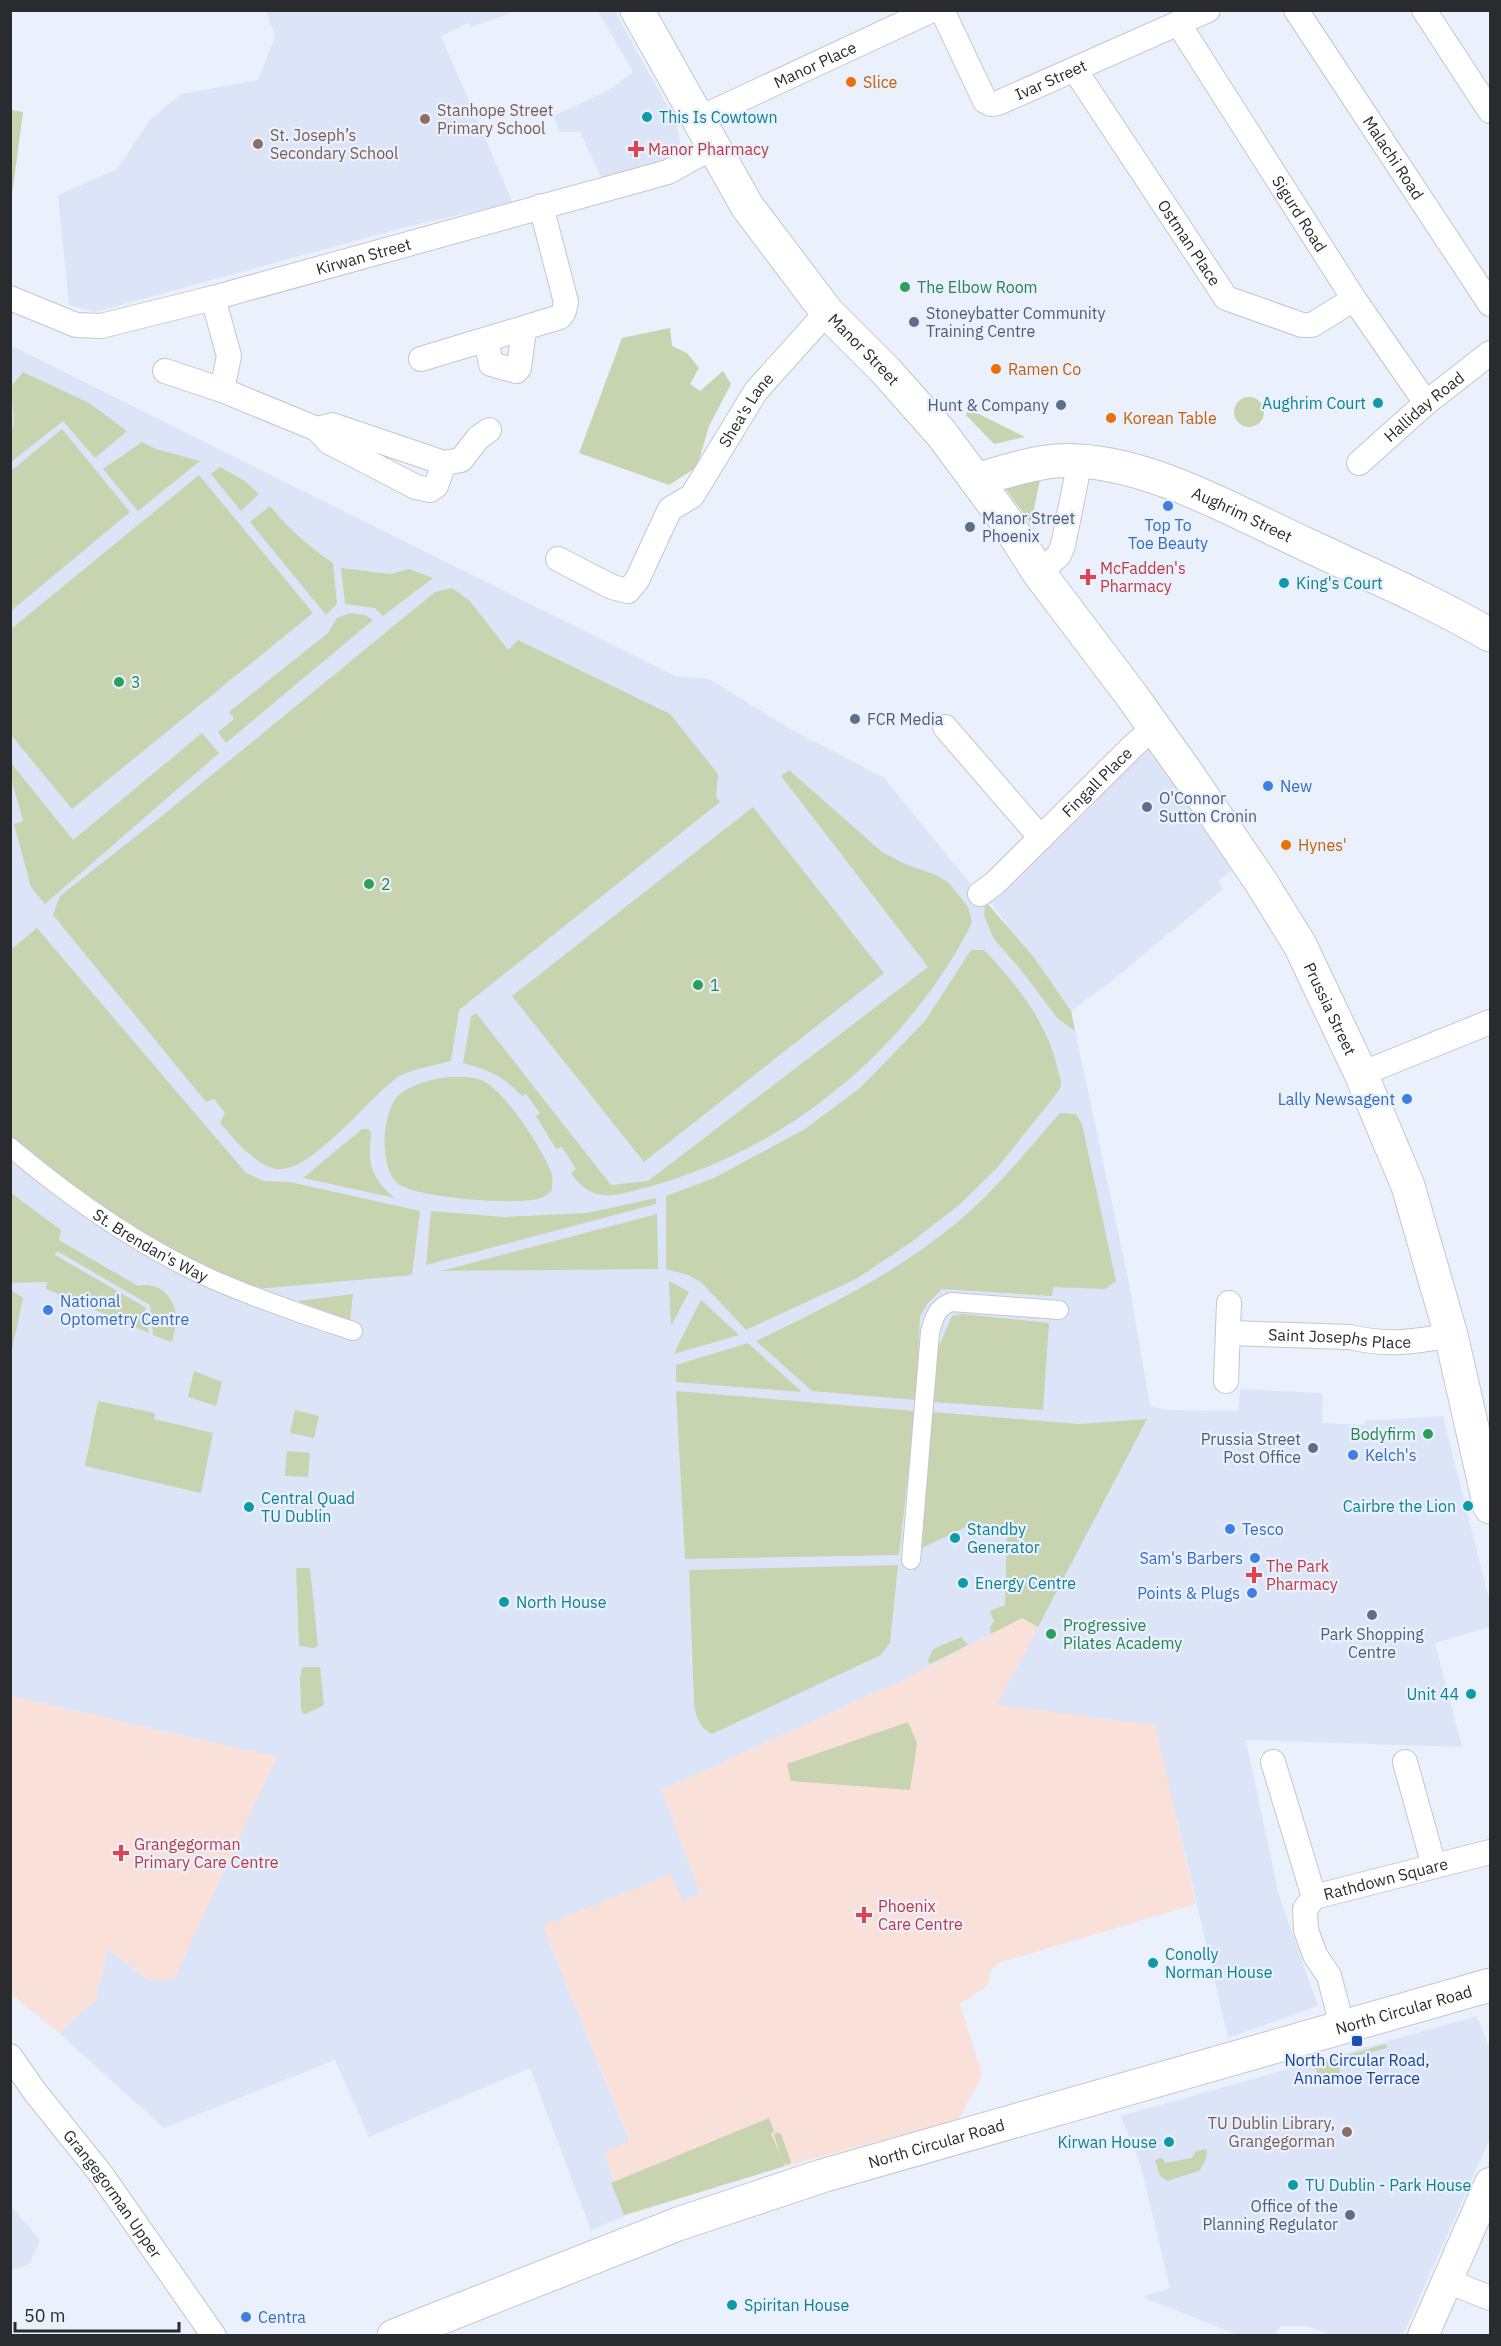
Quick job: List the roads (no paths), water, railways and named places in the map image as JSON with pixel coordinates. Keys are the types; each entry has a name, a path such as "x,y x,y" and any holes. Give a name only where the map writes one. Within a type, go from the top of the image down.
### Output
{"main road":[{"name":"Manor Street","path":"637,10 747,206 781,254 827,312 885,370 941,433 1009,524 1039,573"},
{"name":"Aughrim Street","path":"976,480 1036,465 1080,461 1120,467 1196,494 1442,608 1491,635"},
{"name":"Prussia Street","path":"1039,573 1155,727 1256,873 1300,945 1361,1074 1408,1186 1451,1335 1491,1507"},
{"name":"North Circular Road","path":"394,2336 678,2223 778,2191 1339,2027 1491,1985"}],"street":[{"name":"Manor Place","path":"698,119 888,19 932,10"},
{"name":"Ivar Street","path":"942,10 986,100 991,104 1075,70 1208,10"},
{"name":"Malachi Road","path":"1296,10 1491,304"},
{"path":"1424,10 1491,111"},
{"name":"Sigurd Road","path":"1178,23 1354,299 1426,403"},
{"name":"Ostman Place","path":"1075,70 1226,298 1302,325 1312,326 1354,299"},
{"name":"Kirwan Street","path":"10,297 76,325 101,326 213,298 668,172 713,147"},
{"path":"421,359 560,317 566,302 541,206"},
{"path":"213,298 229,356 222,390"},
{"name":"Shea's Lane","path":"558,559 612,587 627,591 637,580 670,509 692,496 756,391 827,312"},
{"path":"486,340 491,364 516,371 524,329"},
{"name":"Halliday Road","path":"1359,463 1426,403 1491,353"},
{"path":"165,371 222,390 317,429 332,425 444,463 461,460 478,438 489,430"},
{"path":"1039,573 1059,555 1063,545 1080,461"},
{"path":"945,727 1041,838"},
{"name":"Fingall Place","path":"980,894 995,883 1155,727"},
{"path":"1361,1074 1491,1022"},
{"name":"St. Brendan's Way","path":"12,1151 79,1208 102,1218 218,1288 353,1331"},
{"path":"911,1560 930,1332 935,1316 941,1306 951,1302 1059,1310"},
{"path":"1226,1381 1229,1303"},
{"name":"Saint Josephs Place","path":"1228,1333 1350,1336 1393,1344 1451,1335"},
{"path":"1273,1762 1314,1897"},
{"path":"1405,1762 1434,1866"},
{"name":"Rathdown Square","path":"1339,2027 1338,2010 1329,1976 1315,1955 1306,1930 1305,1909 1314,1897 1491,1852"},
{"name":"Grangegorman Upper","path":"10,2056 35,2092 101,2174 214,2336"},
{"path":"1424,2336 1491,2183"},
{"path":"1447,2281 1491,2298"}],"place":[{"name":"Slice","path":"851,82"},
{"name":"This Is Cowtown","path":"647,117"},
{"name":"Stanhope Street Primary School","path":"425,119"},
{"name":"St. Joseph’s Secondary School","path":"258,144"},
{"name":"Manor Pharmacy","path":"636,149"},
{"name":"The Elbow Room","path":"905,287"},
{"name":"Stoneybatter Community Training Centre","path":"914,322"},
{"name":"Ramen Co","path":"996,369"},
{"name":"Aughrim Court","path":"1378,403"},
{"name":"Hunt & Company","path":"1061,405"},
{"name":"Korean Table","path":"1111,418"},
{"name":"Top To Toe Beauty","path":"1168,506"},
{"name":"Manor Street Phoenix","path":"970,527"},
{"name":"McFadden's Pharmacy","path":"1088,577"},
{"name":"King's Court","path":"1284,583"},
{"name":"3","path":"119,682"},
{"name":"FCR Media","path":"855,719"},
{"name":"New","path":"1268,786"},
{"name":"O'Connor Sutton Cronin","path":"1147,807"},
{"name":"Hynes'","path":"1286,845"},
{"name":"2","path":"369,884"},
{"name":"1","path":"698,985"},
{"name":"Lally Newsagent","path":"1407,1099"},
{"name":"National Optometry Centre","path":"48,1310"},
{"name":"Bodyfirm","path":"1428,1434"},
{"name":"Prussia Street Post Office","path":"1313,1448"},
{"name":"Kelch's","path":"1353,1455"},
{"name":"Cairbre the Lion","path":"1468,1506"},
{"name":"Central Quad TU Dublin","path":"249,1507"},
{"name":"Tesco","path":"1230,1529"},
{"name":"Standby Generator","path":"955,1538"},
{"name":"Sam's Barbers","path":"1255,1558"},
{"name":"The Park Pharmacy","path":"1254,1575"},
{"name":"Energy Centre","path":"963,1583"},
{"name":"Points & Plugs","path":"1252,1593"},
{"name":"North House","path":"504,1602"},
{"name":"Park Shopping Centre","path":"1372,1615"},
{"name":"Progressive Pilates Academy","path":"1051,1634"},
{"name":"Unit 44","path":"1471,1694"},
{"name":"Grangegorman Primary Care Centre","path":"121,1853"},
{"name":"Phoenix Care Centre","path":"864,1915"},
{"name":"Conolly Norman House","path":"1153,1963"},
{"name":"North Circular Road, Annamoe Terrace","path":"1357,2041"},
{"name":"TU Dublin Library, Grangegorman","path":"1347,2132"},
{"name":"Kirwan House","path":"1169,2142"},
{"name":"TU Dublin - Park House","path":"1293,2185"},
{"name":"Office of the Planning Regulator","path":"1350,2215"},
{"name":"Spiritan House","path":"732,2305"},
{"name":"Centra","path":"246,2317"}]}
